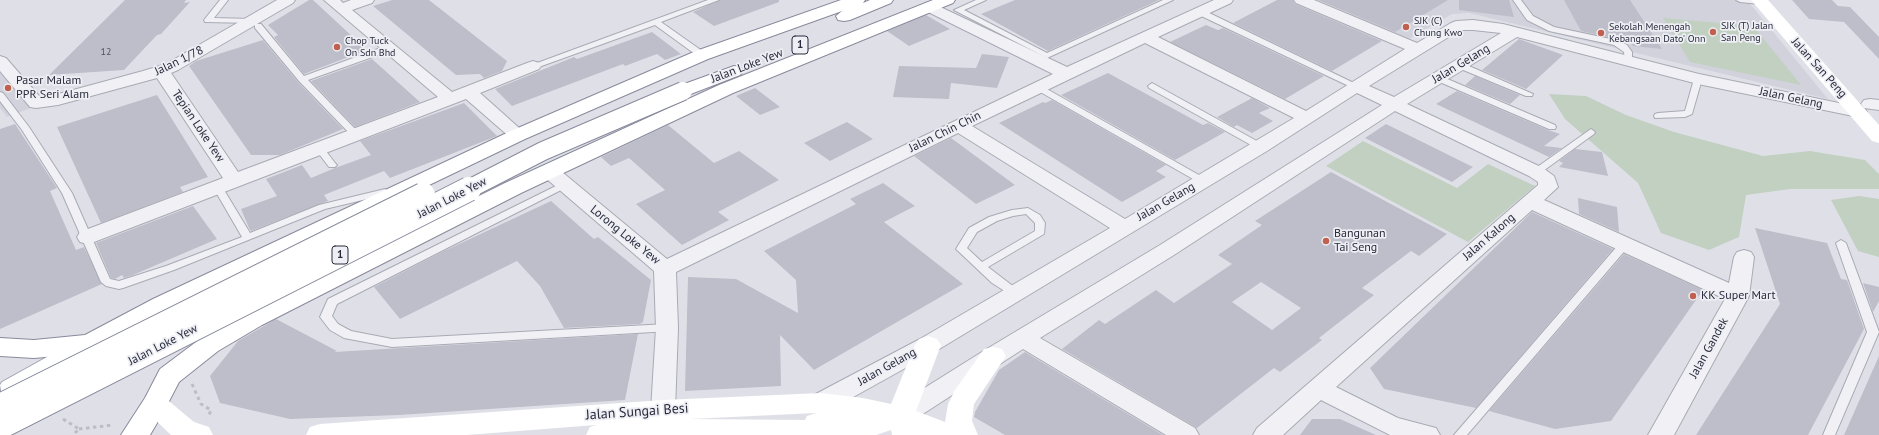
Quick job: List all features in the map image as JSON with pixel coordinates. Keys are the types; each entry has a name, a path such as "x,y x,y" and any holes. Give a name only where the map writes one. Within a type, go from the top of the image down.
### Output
{"main road":[{"path":"0,397 90,344 162,305 370,204 418,183 518,135 702,55 857,0"},
{"name":"Jalan Loke Yew","path":"0,406 539,139 677,86 885,0"},
{"path":"124,430 155,404 170,376 209,345 253,319 415,239 557,178 726,89 924,3 947,0"},
{"name":"Jalan San Peng","path":"1778,0 1871,109 1879,137"},
{"name":"Jalan San Peng","path":"1759,1 1871,109"},
{"name":"Jalan Loke Yew","path":"0,427 238,308 542,151 677,86 924,3"},
{"path":"370,204 356,219 357,228 364,236 369,239 390,242 415,239"},
{"path":"0,347 34,349 90,344"},
{"path":"777,430 800,424 876,424 903,426 928,344"},
{"path":"964,435 958,421 961,404 968,390 993,356"},
{"name":"Jalan Sungai Besi","path":"320,435 663,410 821,403 863,408 903,426 949,435"},
{"path":"155,404 171,420 184,430 199,435"},
{"name":"Jalan Sungai Besi","path":"600,435 674,430 799,430 836,435"}],"street":[{"name":"Jalan 1/78","path":"0,61 36,103 52,101 172,67 256,23 288,0"},
{"path":"336,4 368,0"},
{"name":"Jalan Chin Chin","path":"666,268 958,125 1226,0"},
{"path":"1301,0 1418,49"},
{"path":"924,3 1066,74"},
{"path":"336,4 450,99"},
{"name":"Jalan Gelang","path":"821,403 928,344 1123,227 1261,147 1450,28 1473,25 1514,32 1698,79 1871,109"},
{"path":"1450,28 1479,32 1489,36 1497,42"},
{"name":"Jalan Gelang","path":"903,426 993,356 1167,250 1395,104 1514,32"},
{"path":"1147,38 1307,118"},
{"path":"87,237 450,99 532,66"},
{"name":"Tepian Loke Yew","path":"160,71 226,184"},
{"name":"Jalan Kalong","path":"1266,435 1530,201 1548,187 1547,180 1536,172 1356,86"},
{"path":"468,92 518,135"},
{"path":"958,125 1123,227"},
{"name":"Lorong Loke Yew","path":"557,178 666,268 667,328 663,410"},
{"path":"1530,201 1738,296"},
{"name":"Jalan Gandek","path":"1661,435 1738,296 1744,257"},
{"path":"1023,338 1186,435"},
{"path":"1318,388 1392,426 1427,435"}],"lane":[{"path":"224,0 208,20 256,23 302,79 355,134"},
{"path":"532,66 715,0"},
{"path":"982,0 958,10 1047,56 1169,0"},
{"path":"1517,0 1530,18 1552,28 1617,43 1624,47 1628,52 1628,61"},
{"path":"1740,0 1759,1"},
{"path":"1200,12 1356,86"},
{"path":"656,22 702,55"},
{"path":"302,79 388,48"},
{"path":"1459,66 1529,94"},
{"path":"1438,78 1552,127"},
{"path":"1658,116 1685,114 1689,112 1698,79"},
{"path":"1152,86 1261,147"},
{"path":"1038,87 1203,181"},
{"path":"0,95 26,129 66,193 106,282 119,285 170,268 248,238 322,207 363,199 418,183"},
{"path":"1536,172 1591,132"},
{"path":"319,148 332,165"},
{"path":"557,178 332,302 326,317 334,326 348,335 392,343 667,328"},
{"path":"226,184 248,238"},
{"path":"982,266 1040,232 1040,223 1036,217 1028,211 1012,213 993,219 973,230 961,249 1014,293"},
{"path":"1829,435 1873,332 1841,243"},
{"path":"1460,435 1624,245"}],"path":[{"path":"192,384 200,404"},
{"path":"60,418 79,428 124,430"},
{"path":"72,435 79,428"}],"shaded area":[{"path":"1318,0 1747,0 1828,99 1469,13 1452,14 1409,39"},
{"name":"Pasar Malam PPR Seri Alam","path":"0,68 31,108 7,117 0,108"}],"green space":[{"path":"1663,18 1753,26 1801,85 1690,62"},
{"path":"1549,94 1586,96 1626,115 1674,132 1763,156 1810,151 1865,160 1879,174 1879,189 1790,189 1746,195 1739,237 1709,250 1661,233 1638,183 1565,119"},
{"path":"1363,141 1457,188 1488,164 1535,186 1468,242 1326,166"},
{"path":"1859,196 1879,199 1879,257 1858,251 1831,200"}],"building":[{"path":"125,0 186,0 184,3 190,2 161,34 157,35 124,70 49,75"},
{"path":"309,0 313,0 367,50 304,74 274,37 278,35 268,25"},
{"path":"392,0 429,0 507,61 502,71 484,78 480,74 456,75 373,6"},
{"path":"720,0 779,0 779,2 714,26 693,12"},
{"path":"1015,0 1159,0 1048,51 981,14"},
{"path":"1277,0 1293,0 1295,4 1382,41 1332,71 1233,23"},
{"name":"SJK (C) Chung Kwo","path":"1318,0 1448,0 1395,32"},
{"path":"1459,0 1509,0 1514,17 1459,10"},
{"path":"1564,0 1630,0 1662,49 1633,46 1628,39 1608,37 1581,31"},
{"path":"1792,0 1832,0 1838,6 1850,7 1879,37 1879,59 1844,22 1809,19"},
{"path":"926,15 950,29 909,46 887,31"},
{"path":"1206,25 1218,30 1223,28 1324,76 1285,99 1170,42"},
{"path":"652,32 681,54 665,60 657,54 625,66 623,64 512,106 495,89 574,57 577,59"},
{"path":"1519,39 1563,55 1526,89 1482,70"},
{"path":"263,40 298,82 343,129 280,155 251,155 189,66 196,61"},
{"path":"982,54 1009,57 997,88 951,83 949,99 893,97 899,66 976,68"},
{"path":"372,59 420,102 355,127 311,81"},
{"path":"1108,73 1203,125 1208,123 1225,132 1175,160 1061,95"},
{"path":"1475,76 1520,95 1510,104 1465,85"},
{"path":"755,88 780,107 760,115 736,96"},
{"path":"1457,91 1560,134 1544,146 1562,148 1549,157 1436,104"},
{"path":"157,95 208,177 180,187 183,192 101,223 57,127"},
{"path":"1252,98 1270,108 1259,113 1273,121 1252,133 1237,125 1234,127 1217,117"},
{"path":"1052,100 1166,165 1156,171 1166,177 1122,202 999,123 1043,102 1045,103"},
{"path":"464,103 497,136 390,178 384,171 324,195 328,201 251,231 249,228 241,209 277,196 266,179 302,165 311,178 371,155 360,141"},
{"path":"847,122 873,139 830,161 804,143"},
{"path":"15,124 57,188 50,191 76,250 84,247 102,284 0,329 0,129"},
{"path":"1386,124 1473,167 1452,182 1365,138"},
{"path":"668,125 714,163 739,151 779,180 718,212 729,220 682,245 636,204 665,190 629,158 611,166 601,157"},
{"path":"951,138 1015,185 976,204 914,156"},
{"path":"1575,149 1602,152 1608,176 1559,167 1563,163 1559,161"},
{"path":"1331,172 1447,234 1419,256 1411,251 1362,288 1374,295 1319,338 1322,340 1280,372 1274,368 1197,428 1062,349 1099,320 1105,324 1156,290 1174,303 1232,264 1218,255 1262,225 1255,221","holes":["1261,282 1301,308 1272,330 1232,302"]},
{"path":"883,183 915,206 884,222 963,284 814,370 780,335 781,386 685,391 688,277 736,279 798,313 796,280 764,251 856,204 850,199"},
{"path":"1578,198 1617,207 1619,232 1579,214"},
{"path":"551,201 594,239 598,237 651,280 643,322 640,324 564,328 540,286 517,261 400,319 374,287 442,252"},
{"path":"193,206 217,239 133,275 124,278 122,275 115,279 111,278 96,243"},
{"path":"1532,212 1613,249 1476,408 1384,389 1370,368"},
{"path":"1755,228 1827,243 1841,279 1847,280 1864,329 1808,435 1696,435 1780,304"},
{"path":"1624,254 1703,290 1611,421 1555,429 1489,411"},
{"path":"1863,283 1879,287 1879,301 1873,312"},
{"path":"276,319 337,351 334,352 638,334 625,400 399,415 290,419 220,403 210,376 238,341"},
{"path":"1025,352 1163,435 1005,435 974,417 975,412 999,370"},
{"path":"1879,356 1879,435 1844,435"},
{"path":"1312,419 1340,419 1376,435 1300,435"}],"place":[{"name":"SJK (C) Chung Kwo","path":"1406,27"},
{"name":"SJK (T) Jalan San Peng","path":"1713,32"},
{"name":"Sekolah Menengah Kebangsaan Dato' Onn","path":"1601,33"},
{"name":"Chop Tuck On Sdn Bhd","path":"337,47"},
{"name":"Pasar Malam PPR Seri Alam","path":"8,88"},
{"name":"Bangunan Tai Seng","path":"1326,241"},
{"name":"KK Super Mart","path":"1693,296"}]}
